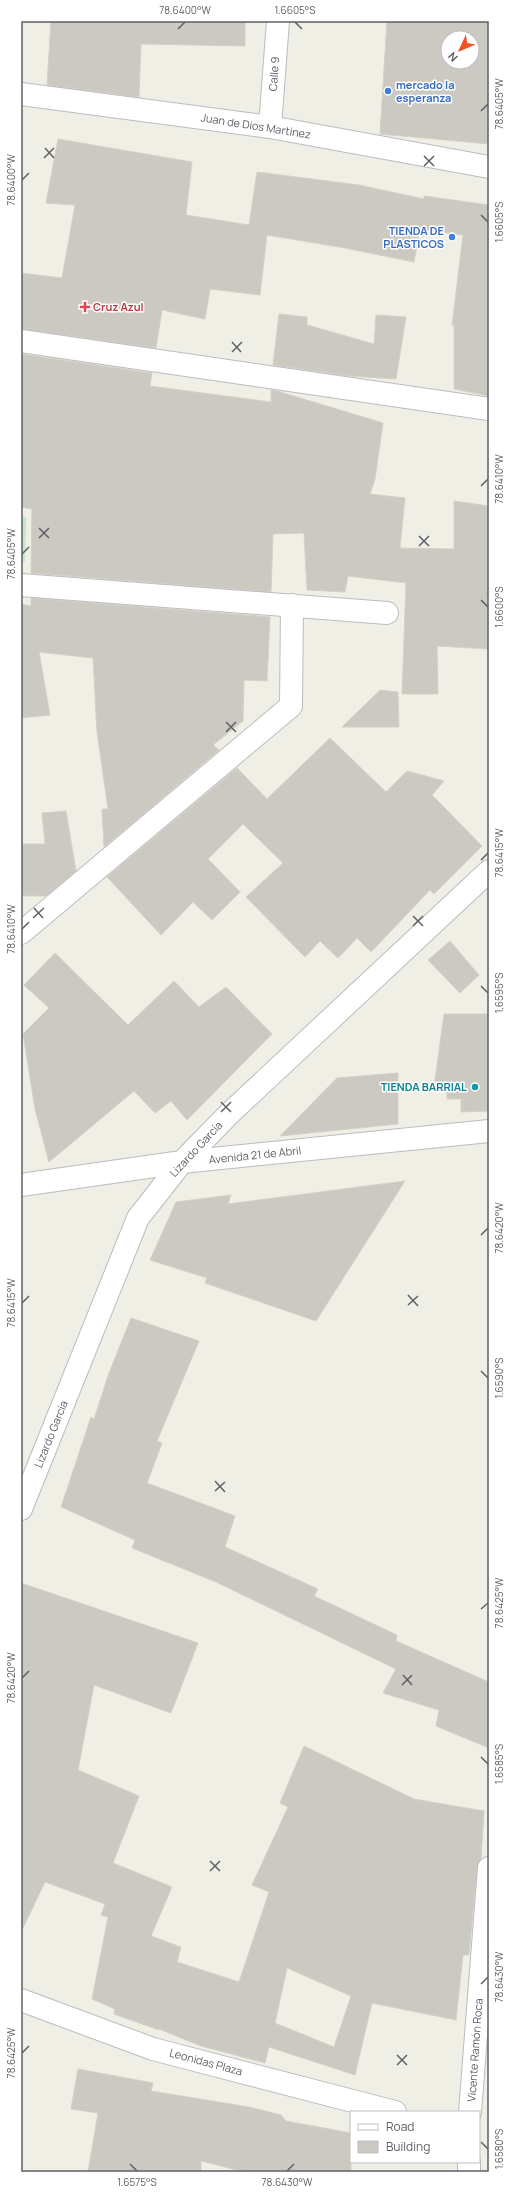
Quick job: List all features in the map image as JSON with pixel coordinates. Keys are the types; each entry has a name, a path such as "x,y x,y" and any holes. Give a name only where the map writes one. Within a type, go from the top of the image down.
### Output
{"street":[{"name":"Calle 9","path":"270,127 278,21"},
{"name":"Juan de Dios Martinez","path":"21,94 270,127 489,167"},
{"path":"21,342 489,409"},
{"path":"21,585 387,613"},
{"path":"21,933 291,706 292,605"},
{"name":"Lizardo García","path":"21,1508 138,1218 182,1162 229,1114 489,871"},
{"name":"Avenida 21 de Abril","path":"21,1185 182,1162 489,1131"},
{"name":"Vicente Ramón Roca","path":"470,2111 482,2039 489,1868"},
{"name":"Leonidas Plaza","path":"21,2000 153,2049 391,2111"}],"green space":[{"path":"21,517 26,517 25,562 21,561"}],"building":[{"path":"51,21 245,21 245,46 141,44 139,97 47,85"},
{"path":"387,21 489,21 489,144 380,134"},
{"path":"58,139 192,162 186,215 249,225 257,172 359,185 424,199 424,196 489,205 489,396 454,389 454,325 452,325 463,235 420,229 414,262 345,248 267,235 260,295 210,289 205,319 162,310 156,348 21,329 21,273 62,278 75,205 46,203"},
{"path":"279,314 307,317 307,325 374,344 376,315 406,317 396,379 349,376 273,365"},
{"path":"21,354 152,373 150,386 271,402 271,390 277,391 383,423 375,479 370,494 405,498 400,548 454,549 454,501 489,506 489,649 437,646 438,694 402,694 406,583 348,576 345,592 307,590 304,533 273,534 271,592 31,573 32,509 21,507"},
{"path":"31,598 270,617 267,681 244,680 243,721 213,745 219,750 104,847 102,809 108,809 97,732 93,658 39,652 50,715 21,718 21,604 31,606"},
{"path":"380,690 398,692 399,727 342,727"},
{"path":"330,738 386,792 407,771 444,781 432,795 482,846 434,894 430,890 371,952 357,938 338,958 320,941 305,957 246,897 283,863 243,824 208,859 240,892 212,920 193,902 161,935 107,877 237,768 267,799"},
{"path":"66,811 76,871 46,896 21,896 21,844 45,844 42,813"},
{"path":"450,941 479,975 460,993 428,960"},
{"path":"55,953 128,1025 174,981 199,1007 226,987 272,1034 187,1120 171,1101 155,1113 134,1091 49,1162 35,1109 23,1034 49,1008 24,985"},
{"path":"444,1014 489,1014 489,1111 461,1112 461,1099 447,1099 447,1087 434,1087"},
{"path":"398,1073 398,1124 280,1136 337,1078"},
{"path":"405,1181 316,1321 205,1283 207,1278 150,1260 176,1202 231,1195 228,1204"},
{"path":"131,1318 199,1341 157,1441 162,1443 147,1483 235,1516 225,1547 318,1589 314,1596 397,1635 396,1641 489,1682 489,1748 436,1726 439,1710 383,1693 396,1669 216,1582 132,1548 135,1540 61,1507 91,1417 94,1419 109,1373"},
{"path":"21,1583 198,1643 171,1713 94,1685 78,1770 139,1796 113,1863 172,1887 151,1936 181,1947 177,1962 239,1982 269,1892 252,1885 288,1807 280,1803 304,1746 414,1799 484,1811 481,1859 477,1867 469,1955 463,1955 456,2020 372,2003 355,2075 269,2047 265,2063 201,2046 159,2029 114,2014 115,2009 92,1999 108,1917 101,1915 105,1904 45,1882 21,1932","holes":["287,1968 351,1996 334,2047 275,2023"]},
{"path":"78,2069 153,2083 151,2091 249,2107 281,2115 286,2121 350,2133 351,2172 245,2172 201,2161 201,2172 88,2172 98,2113 71,2109"}],"place":[{"name":"mercado la esperanza","path":"388,91"},
{"name":"TIENDA DE PLASTICOS","path":"452,237"},
{"name":"Cruz Azul","path":"85,307"},
{"name":"TIENDA BARRIAL","path":"475,1087"}]}
